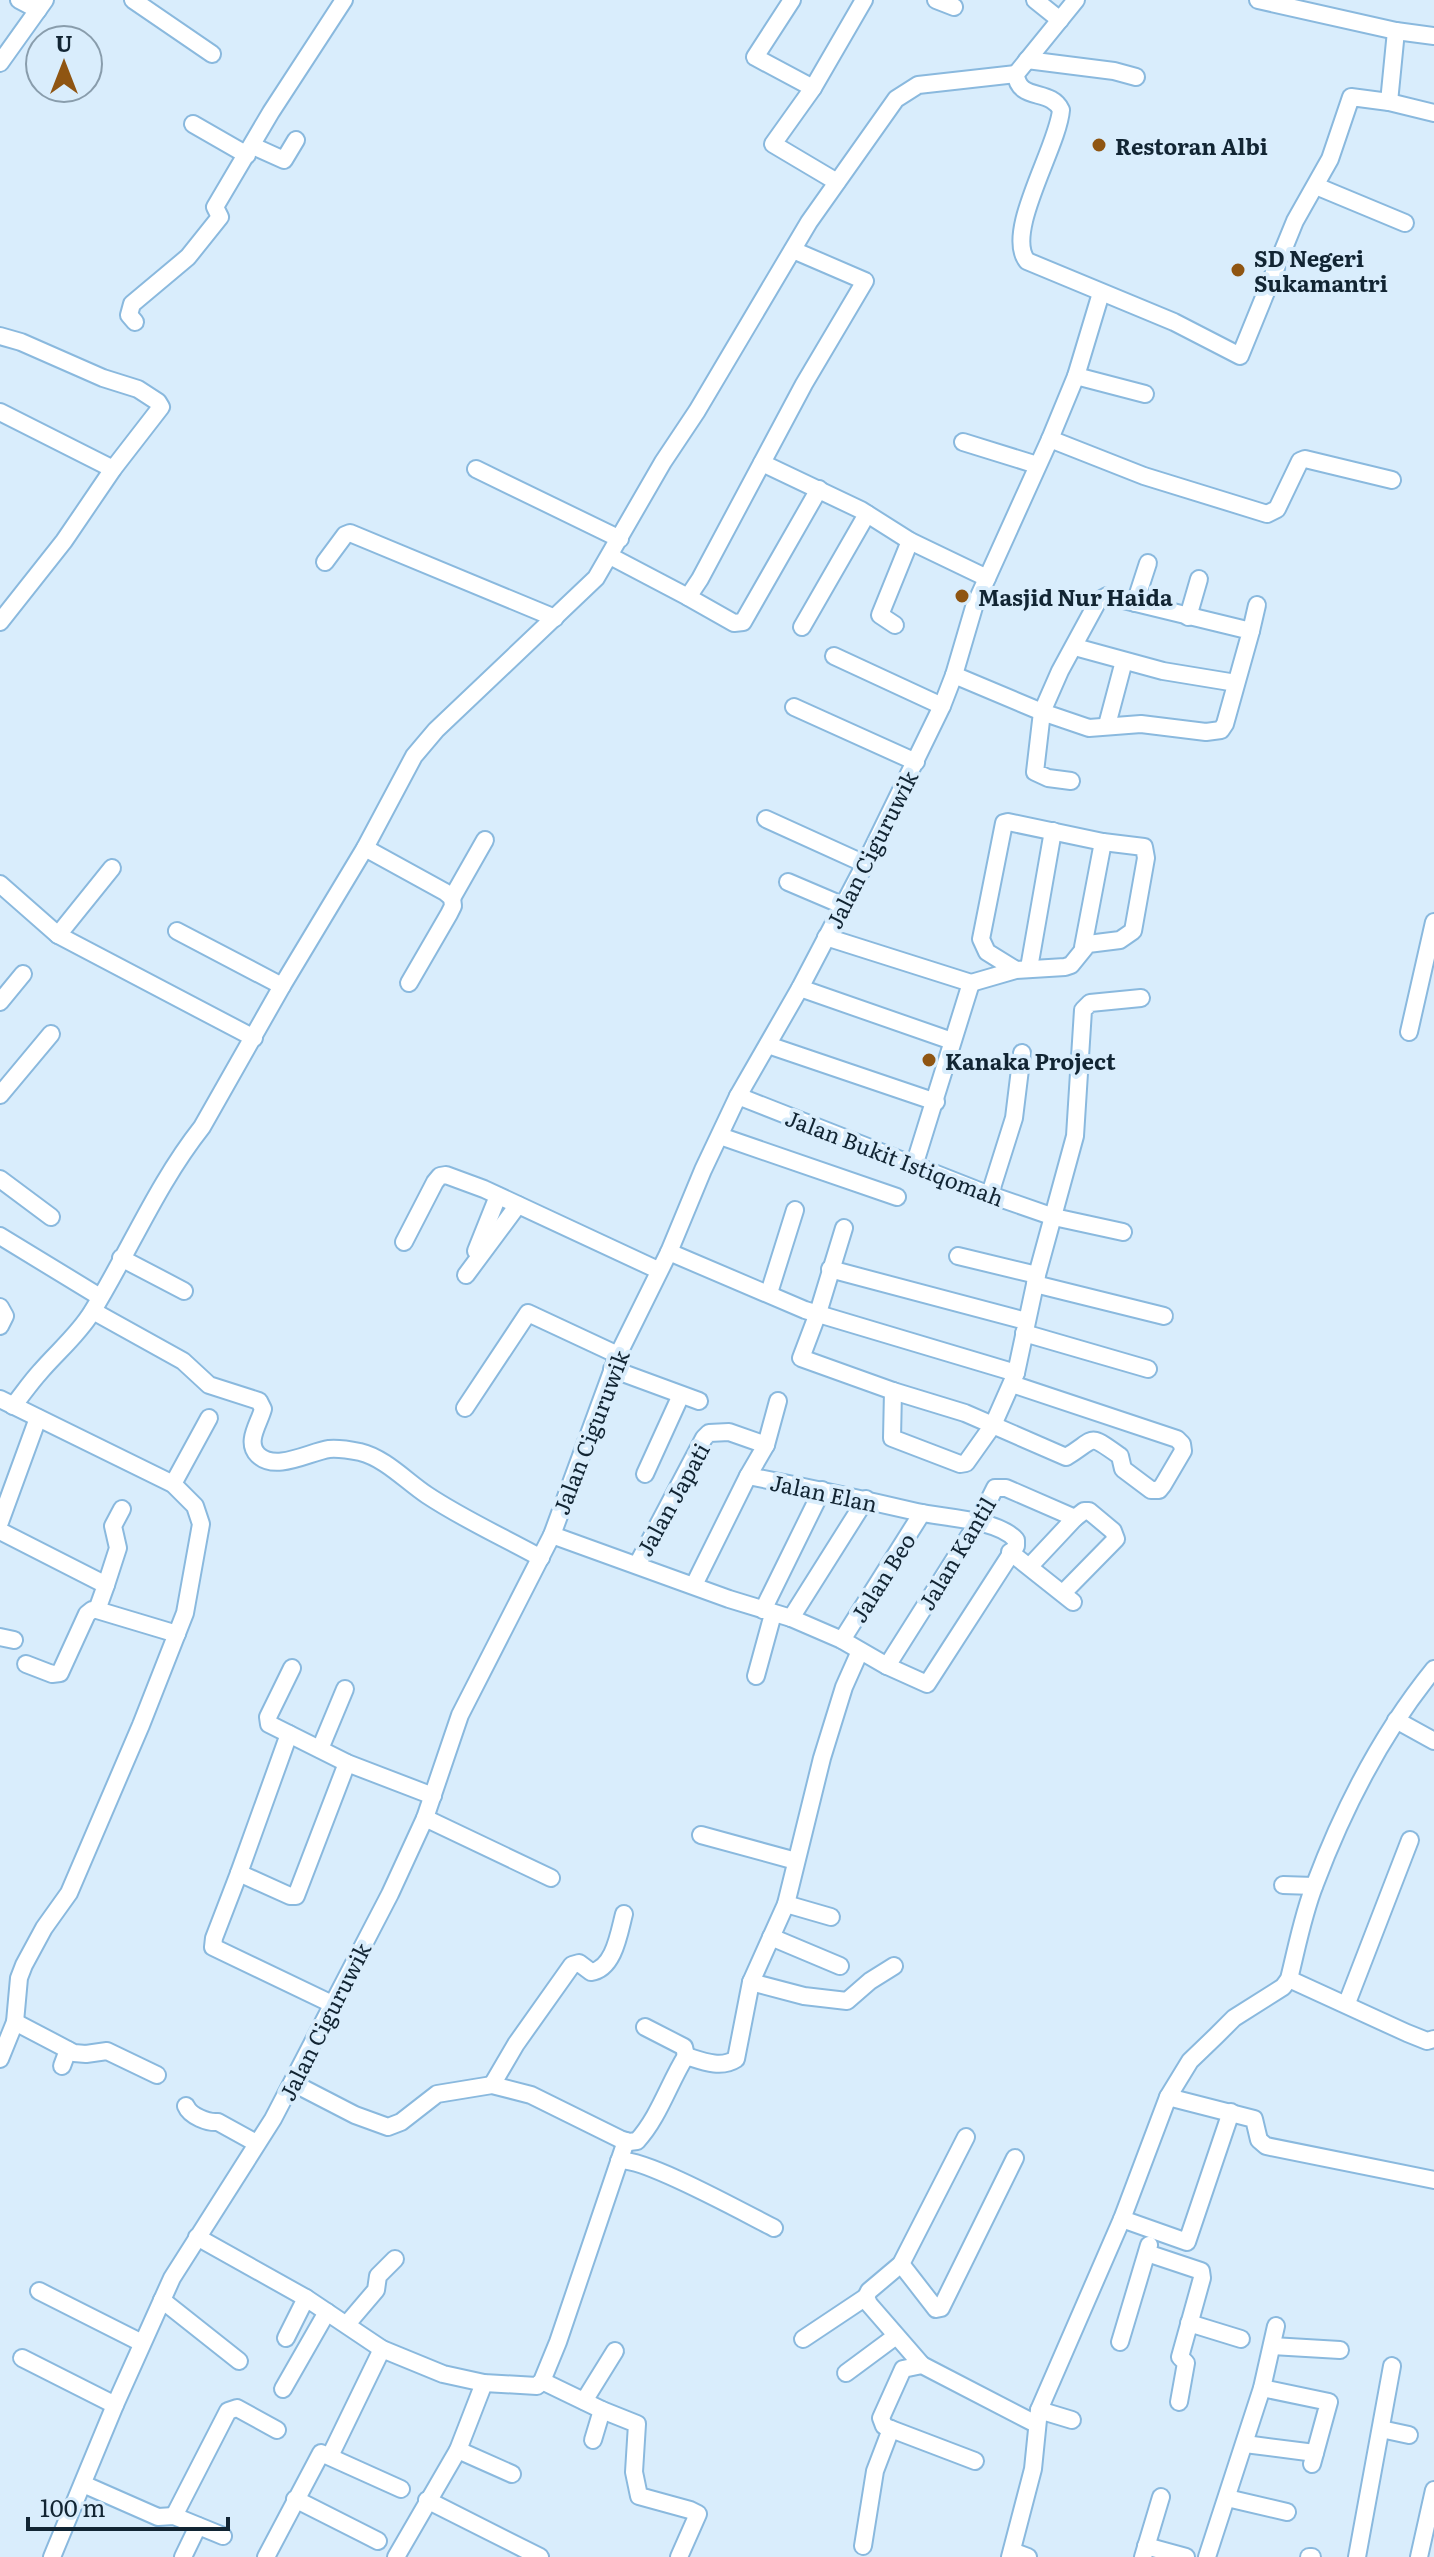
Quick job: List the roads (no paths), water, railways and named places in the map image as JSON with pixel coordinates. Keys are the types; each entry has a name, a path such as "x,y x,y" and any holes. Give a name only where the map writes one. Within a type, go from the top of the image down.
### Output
{"street":[{"path":"0,63 42,5 19,0"},
{"path":"133,0 212,54"},
{"path":"135,322 129,315 132,304 188,257 220,217 215,207 344,0"},
{"path":"792,0 755,57 813,88"},
{"path":"837,182 773,144 813,88 864,0"},
{"path":"936,0 954,7"},
{"path":"1035,0 1060,20"},
{"path":"1076,0 1021,67 1017,83 1023,91 1052,99 1061,110 1054,139 1021,231 1022,253 1027,261 1174,322 1240,356 1289,234 1330,159 1351,97 1434,113"},
{"path":"1258,0 1396,31 1434,36"},
{"path":"1389,102 1396,31"},
{"path":"0,2059 24,1965 44,1928 69,1893 177,1634 191,1591 201,1524 195,1506 173,1484 6,1402 79,1331 145,1212 202,1127 423,744 596,578 793,250 896,99 904,91 918,85 1021,67 1114,71 1136,77"},
{"path":"193,124 250,150 284,160 296,140"},
{"path":"1316,186 1405,223"},
{"path":"688,597 804,384 865,281 793,250"},
{"name":"Jalan Ciguruwik","path":"52,2557 142,2343 183,2257 293,2083 390,1894 425,1818 460,1715 552,1535 615,1362 669,1252 738,1096 800,988 865,864 942,706 974,607 1076,376 1101,293"},
{"path":"0,336 138,389 161,405 161,410 113,469 64,541 0,622"},
{"path":"1076,376 1145,394"},
{"path":"0,412 113,469"},
{"path":"1050,439 1144,476 1267,514 1277,509 1302,459 1392,480"},
{"path":"963,442 1037,465"},
{"path":"762,463 819,489 910,541 987,578"},
{"path":"476,469 620,539"},
{"path":"610,556 734,623 743,622 819,489"},
{"path":"802,627 867,514"},
{"path":"325,562 345,535 350,533 555,618"},
{"path":"895,625 880,615 910,541"},
{"path":"1135,603 1148,563"},
{"path":"1188,617 1199,579"},
{"path":"1071,781 1048,778 1035,772 1042,712 1062,667 1102,597 1251,631"},
{"path":"954,675 1089,728 1141,724 1216,732 1224,728 1257,605"},
{"path":"1075,647 1124,661 1236,683"},
{"path":"834,656 942,706"},
{"path":"1107,725 1124,661"},
{"path":"794,707 916,762"},
{"path":"766,819 865,864"},
{"path":"1023,969 987,952 981,939 1002,827 1008,822 1103,842 1141,845 1146,849 1133,931 1125,939 1093,941 1083,947"},
{"path":"1023,969 1053,831"},
{"path":"409,983 449,914 453,906 452,898 485,840"},
{"path":"826,937 971,983 1023,969 1071,965 1083,947 1103,842"},
{"path":"365,848 452,898"},
{"path":"58,935 112,868"},
{"path":"788,882 842,905"},
{"path":"0,884 58,935 254,1038"},
{"path":"1409,1032 1434,922"},
{"path":"177,931 282,986"},
{"path":"0,1002 23,974"},
{"path":"914,1166 971,983"},
{"path":"800,988 952,1041"},
{"path":"893,1391 892,1438 960,1464 972,1458 993,1425 1014,1378 1036,1280 1075,1136 1083,1010 1090,1003 1141,998"},
{"path":"0,1095 51,1034"},
{"path":"768,1045 936,1102"},
{"path":"990,1194 1014,1118 1022,1053"},
{"name":"Jalan Bukit Istiqomah","path":"738,1096 914,1166 1054,1217 1123,1232"},
{"path":"720,1136 897,1197"},
{"path":"404,1242 440,1176 446,1175 658,1270"},
{"path":"0,1179 51,1217"},
{"path":"498,1196 466,1275 518,1205"},
{"path":"769,1293 795,1210"},
{"path":"669,1252 818,1313 1014,1378 1177,1439 1183,1451 1163,1485 1155,1491 1123,1469 1120,1456 1097,1440 1089,1440 1066,1457 965,1413 802,1359 801,1353 818,1313 844,1228"},
{"path":"0,1236 183,1361 209,1385 259,1401 263,1409 252,1437 252,1447 259,1456 271,1461 330,1449 376,1457 404,1480 453,1510 541,1558"},
{"path":"958,1256 1164,1316"},
{"path":"121,1258 184,1291"},
{"path":"830,1269 1025,1327 1148,1369"},
{"path":"0,1307 5,1316 0,1326"},
{"path":"465,1408 528,1313 615,1362 699,1401"},
{"path":"645,1474 681,1395"},
{"path":"748,1476 766,1445 778,1401"},
{"path":"0,1522 38,1418"},
{"path":"173,1484 209,1418"},
{"name":"Jalan Japati","path":"637,1565 709,1433 729,1432 766,1445"},
{"name":"Jalan Elan","path":"694,1585 748,1476 978,1522 1011,1535 1013,1546 1030,1566 1068,1598"},
{"name":"Jalan Kantil","path":"887,1666 978,1522 992,1490 1002,1487 1075,1518 1089,1511 1113,1531 1116,1539 1068,1598"},
{"path":"756,1676 768,1612 822,1490"},
{"path":"791,1618 866,1499"},
{"path":"97,1610 118,1548 113,1526 122,1509"},
{"name":"Jalan Beo","path":"842,1640 922,1513"},
{"path":"1030,1566 1075,1518"},
{"path":"0,1531 106,1585"},
{"path":"552,1535 791,1618 842,1640 887,1666 927,1684 1013,1546"},
{"path":"26,1664 52,1674 60,1673 87,1614 92,1610 177,1634"},
{"path":"686,2056 711,2063 730,2063 736,2059 751,1982 786,1904 822,1758 844,1687 860,1651"},
{"path":"292,1668 267,1722 347,1763 433,1796"},
{"path":"1016,2555 1033,2469 1037,2417 1122,2219 1168,2097 1190,2061 1234,2018 1283,1987 1289,1979 1314,1886 1359,1784 1396,1720 1434,1669"},
{"path":"320,1749 345,1689"},
{"path":"1396,1720 1434,1741"},
{"path":"289,1734 213,1947 332,2004"},
{"path":"239,1873 296,1896 347,1763"},
{"path":"425,1818 551,1878"},
{"path":"701,1835 796,1861"},
{"path":"1347,2003 1410,1840"},
{"path":"1283,1885 1314,1886"},
{"path":"786,1904 831,1917"},
{"path":"492,2085 516,2044 572,1965 579,1963 591,1972 599,1971 604,1966 616,1944 624,1914"},
{"path":"771,1937 840,1966"},
{"path":"751,1982 804,1996 847,2001 894,1966"},
{"path":"1289,1979 1407,2033 1427,2041 1434,2039"},
{"path":"9,2027 81,2054 107,2051 157,2075"},
{"path":"293,2083 355,2115 388,2127 401,2122 437,2094 492,2085 531,2095 626,2141 637,2141 649,2126 686,2056 684,2047 645,2027"},
{"path":"62,2066 68,2050"},
{"path":"1168,2097 1254,2119 1259,2140 1266,2146 1434,2180"},
{"path":"186,2106 189,2112 212,2123 218,2122 256,2143"},
{"path":"1122,2219 1187,2242 1231,2112"},
{"path":"803,2339 866,2297 901,2264 966,2137"},
{"path":"197,2237 306,2298 382,2349 443,2374 484,2383 537,2386 558,2342 626,2141"},
{"path":"901,2264 936,2309 941,2308 1015,2158"},
{"path":"619,2161 636,2162 686,2183 774,2228"},
{"path":"1120,2342 1153,2232"},
{"path":"1147,2253 1201,2271 1202,2278 1180,2357 1186,2363 1186,2369 1179,2402"},
{"path":"347,2324 376,2290 378,2276 395,2259"},
{"path":"39,2291 142,2343"},
{"path":"866,2297 916,2366"},
{"path":"286,2338 306,2298"},
{"path":"162,2300 239,2361"},
{"path":"283,2389 327,2312"},
{"path":"1189,2323 1241,2339"},
{"path":"1207,2557 1262,2388 1276,2326"},
{"path":"846,2373 896,2336"},
{"path":"1272,2346 1340,2350"},
{"path":"331,2454 382,2349"},
{"path":"584,2401 615,2351"},
{"path":"871,2355 916,2366 1037,2417 1072,2420"},
{"path":"22,2358 115,2405"},
{"path":"916,2366 900,2373 881,2418 884,2426 975,2461"},
{"path":"1357,2557 1392,2366"},
{"path":"542,2381 639,2426 634,2472 639,2496 698,2514 679,2557"},
{"path":"402,2555 427,2500 458,2450 484,2383"},
{"path":"1245,2444 1313,2458 1329,2402 1262,2388"},
{"path":"174,2516 228,2411 237,2408 277,2430"},
{"path":"593,2440 602,2410"},
{"path":"863,2546 875,2471 891,2429"},
{"path":"1381,2429 1409,2435"},
{"path":"458,2450 512,2474"},
{"path":"268,2557 321,2453 401,2489"},
{"path":"83,2484 158,2517 174,2516 223,2536"},
{"path":"1419,2557 1430,2527 1434,2490"},
{"path":"1161,2497 1144,2552 1186,2557"},
{"path":"1227,2498 1287,2512"},
{"path":"295,2499 378,2541"},
{"path":"427,2500 540,2557"},
{"path":"183,2557 198,2526"}],"place":[{"name":"Restoran Albi","path":"1099,145"},
{"name":"SD Negeri Sukamantri","path":"1238,270"},
{"name":"Masjid Nur Haida","path":"962,596"},
{"name":"Kanaka Project","path":"929,1060"}]}
